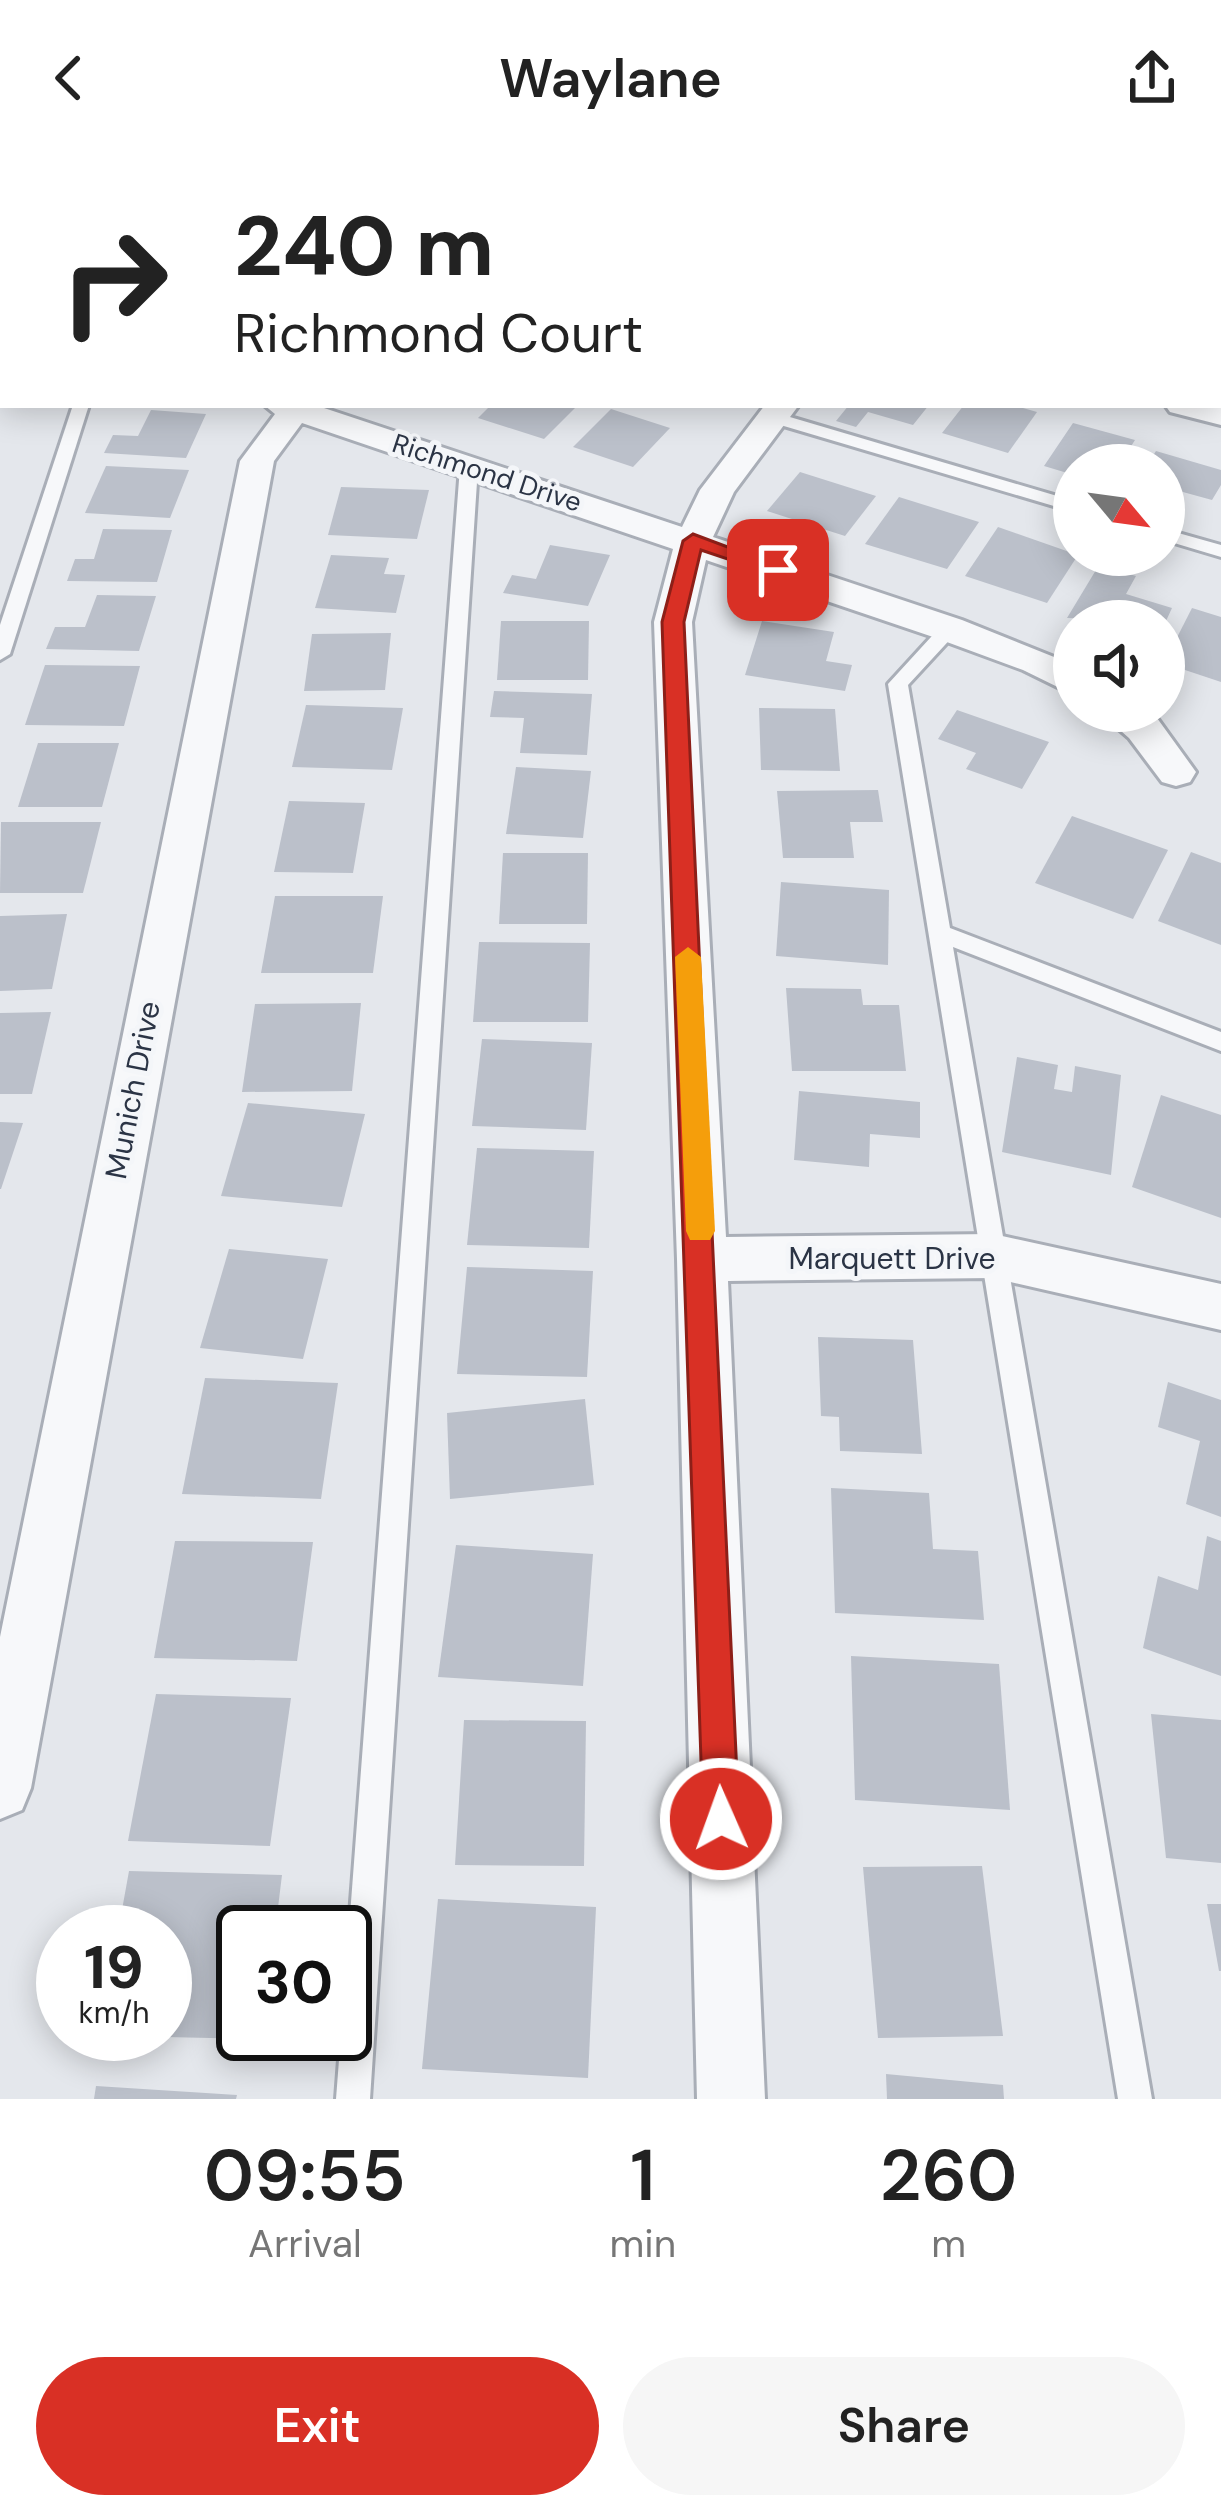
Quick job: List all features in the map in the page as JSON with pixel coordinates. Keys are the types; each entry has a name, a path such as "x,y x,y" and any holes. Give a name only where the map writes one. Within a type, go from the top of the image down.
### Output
{"street":[{"name":"Munich Drive","path":"0,1788 256,461 289,408"},
{"name":"Richmond Drive","path":"296,408 949,629 1053,670"},
{"path":"730,2099 702,1259 673,622 693,541 717,490 778,411"},
{"path":"1146,732 1176,772"},
{"name":"Marquett Drive","path":"702,1259 993,1256 1221,1307"}],"lane":[{"path":"0,654 80,408"},
{"path":"778,411 1053,500"},
{"path":"353,2099 469,467"},
{"path":"1185,540 1221,551"},
{"path":"949,629 898,684 1135,2099"},
{"path":"943,934 1221,1042"}],"building":[{"path":"488,408 575,408 544,439 478,418"},
{"path":"847,408 927,408 913,425 868,412 856,427 836,421"},
{"path":"962,408 1037,412 1008,453 942,433"},
{"path":"611,409 670,428 633,467 573,447"},
{"path":"151,410 206,414 186,458 104,453 113,435 138,436"},
{"path":"1073,423 1135,440 1132,444 1059,444"},
{"path":"1185,459 1221,470 1221,485 1212,500 1185,493"},
{"path":"106,466 189,470 170,518 85,513"},
{"path":"800,472 876,496 845,536 767,511"},
{"path":"341,487 429,490 417,539 328,535"},
{"path":"899,497 979,522 947,569 865,544"},
{"path":"998,527 1053,546 1053,576 1064,576 1047,603 965,576"},
{"path":"103,529 172,530 157,582 67,581 75,559 94,559"},
{"path":"550,545 610,555 588,606 503,593 512,575 536,579"},
{"path":"331,555 389,558 384,574 405,575 396,613 315,608"},
{"path":"1092,576 1136,576 1126,594 1146,600 1078,600"},
{"path":"97,595 156,596 139,651 46,649 55,627 85,627"},
{"path":"1192,608 1221,617 1221,682 1185,670 1185,622"},
{"path":"501,621 589,621 588,680 497,680"},
{"path":"762,621 834,632 826,661 852,665 845,691 745,675"},
{"path":"391,633 385,690 304,691 312,634"},
{"path":"45,665 140,666 124,726 25,725"},
{"path":"494,691 592,694 587,755 520,753 524,718 490,717"},
{"path":"306,705 403,708 392,770 292,767"},
{"path":"759,708 835,709 840,771 761,770"},
{"path":"957,710 1049,742 1022,789 966,769 976,753 938,739"},
{"path":"38,743 119,743 102,807 18,807"},
{"path":"516,767 591,771 583,838 506,834"},
{"path":"878,790 883,822 850,822 854,858 783,858 777,791"},
{"path":"289,801 365,803 353,873 274,872"},
{"path":"1072,816 1168,850 1133,919 1035,883"},
{"path":"1,822 101,822 83,893 0,893"},
{"path":"1191,852 1221,863 1221,945 1158,921"},
{"path":"503,853 588,853 587,924 499,924"},
{"path":"781,882 889,890 888,965 776,956"},
{"path":"275,896 383,896 373,973 261,973"},
{"path":"67,914 52,989 0,991 0,916"},
{"path":"479,942 590,943 588,1022 473,1022"},
{"path":"786,988 861,989 863,1005 899,1005 906,1071 792,1071"},
{"path":"361,1003 352,1091 242,1092 255,1004"},
{"path":"51,1012 32,1094 0,1094 0,1013"},
{"path":"482,1039 592,1043 586,1130 472,1126"},
{"path":"1017,1057 1058,1065 1054,1089 1072,1092 1075,1066 1121,1075 1111,1175 1002,1152"},
{"path":"799,1091 920,1102 920,1138 870,1134 869,1167 794,1160"},
{"path":"1161,1095 1221,1115 1221,1218 1132,1187"},
{"path":"248,1103 365,1114 342,1207 221,1196"},
{"path":"0,1122 23,1123 1,1189 0,1189"},
{"path":"477,1148 594,1151 589,1248 467,1245"},
{"path":"229,1249 328,1259 303,1359 200,1348"},
{"path":"467,1267 593,1271 587,1377 457,1374"},
{"path":"818,1337 913,1340 922,1454 840,1451 839,1417 821,1416"},
{"path":"205,1378 338,1383 321,1499 182,1494"},
{"path":"1168,1382 1221,1400 1221,1517 1186,1504 1200,1441 1158,1427"},
{"path":"585,1399 594,1485 450,1499 447,1413"},
{"path":"831,1488 929,1493 933,1549 978,1551 984,1620 835,1613"},
{"path":"1207,1536 1221,1541 1221,1676 1143,1648 1158,1576 1198,1590"},
{"path":"175,1541 313,1542 297,1661 154,1658"},
{"path":"456,1545 593,1554 583,1686 438,1677"},
{"path":"851,1656 999,1664 1010,1810 855,1800"},
{"path":"156,1694 291,1698 270,1846 128,1841"},
{"path":"1151,1714 1221,1720 1221,1863 1166,1858"},
{"path":"464,1720 586,1721 584,1866 455,1865"},
{"path":"982,1866 1003,2036 878,2038 863,1867"},
{"path":"129,1871 282,1875 278,1905 216,1905 216,2038 192,2038 192,1905 123,1905"},
{"path":"438,1899 596,1907 588,2078 422,2069"},
{"path":"1207,1904 1221,1904 1221,1971 1219,1971"},
{"path":"886,2074 1003,2085 1004,2099 887,2099"},
{"path":"96,2086 237,2095 236,2099 94,2099"}],"slow traffic":[{"path":"688,957 700,1231"}],"route":[{"path":"721,1819 673,622 693,541 778,570"}]}
